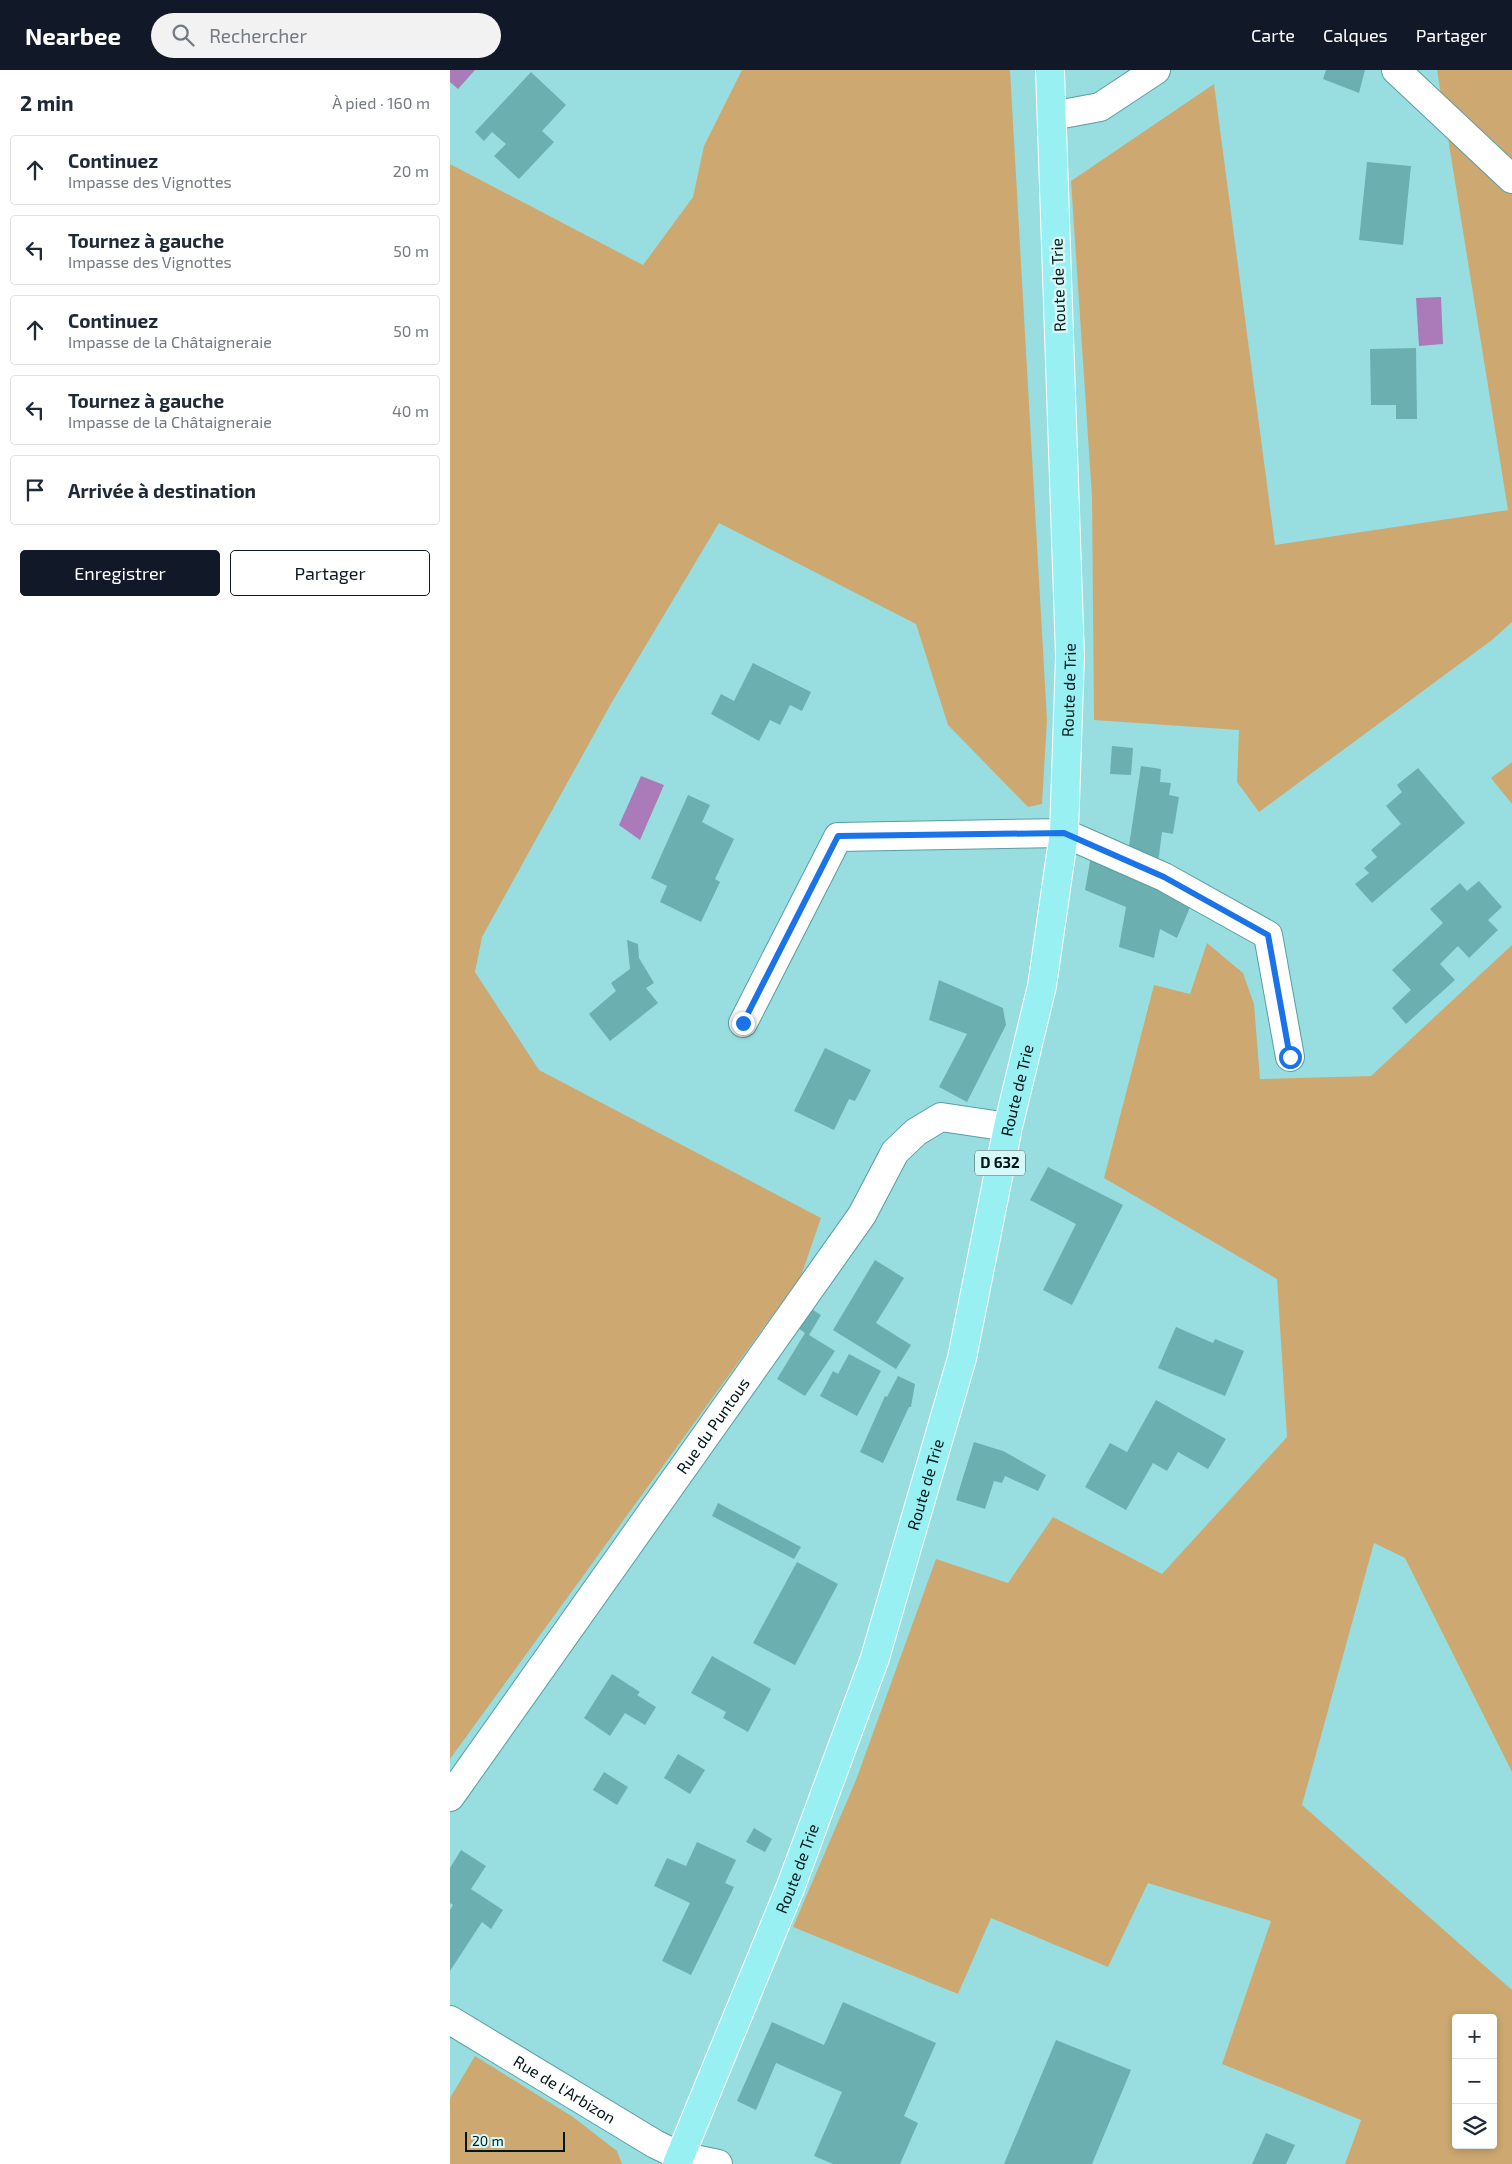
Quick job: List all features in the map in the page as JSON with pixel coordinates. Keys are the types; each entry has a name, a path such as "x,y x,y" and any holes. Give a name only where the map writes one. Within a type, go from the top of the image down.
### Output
{"main road":[{"name":"D 632","path":"1050,70 1052,116"},
{"name":"Route de Trie","path":"679,2160 791,1886 875,1658 962,1358 1008,1127 1042,986 1064,833 1070,656 1052,116"}],"street":[{"path":"1052,116 1100,107 1156,70"},
{"path":"1396,70 1512,179"},
{"path":"743,1023 838,836 1064,833 1164,877 1268,935 1290,1057"},
{"name":"Rue du Puntous","path":"450,1797 862,1215 895,1152 916,1132 940,1117 1008,1127"},
{"name":"Rue de l'Arbizon","path":"450,2020 679,2160 718,2164"}],"shaded area":[{"path":"450,70 475,70 458,89 450,82"},
{"path":"742,70 1010,70 1047,720 1042,804 1028,807 948,725 916,624 719,523 612,702 482,937 475,972 539,1070 821,1218 801,1276 450,1759 450,164 643,265 693,197 704,146"},
{"path":"1437,70 1512,70 1512,622 1492,640 1259,812 1237,782 1239,730 1094,720 1092,497 1071,181 1214,84 1275,545 1508,510"},
{"path":"1441,297 1443,344 1419,346 1416,298"},
{"path":"1512,762 1512,804 1491,778"},
{"path":"641,776 664,785 640,840 619,825"},
{"path":"1207,943 1243,973 1254,1004 1260,1079 1371,1076 1512,945 1512,1772 1405,1558 1374,1543 1302,1805 1512,1990 1512,2164 1345,2164 1361,2120 1222,2064 1271,1921 1148,1883 1108,1967 991,1918 958,1994 793,1927 856,1780 936,1559 1008,1583 1053,1517 1162,1574 1287,1437 1277,1279 1104,1178 1154,985 1190,994"},
{"path":"475,2056 573,2117 617,2151 622,2164 450,2164 450,2098"}],"building":[{"path":"1326,70 1365,70 1359,93 1323,79"},
{"path":"531,72 566,105 542,131 554,142 519,179 494,156 506,144 492,132 484,141 475,132"},
{"path":"1367,162 1411,166 1403,245 1359,240"},
{"path":"1416,348 1417,419 1396,419 1396,405 1371,405 1370,349"},
{"path":"753,663 811,692 802,711 790,705 780,725 770,720 759,741 711,714 721,694 734,701"},
{"path":"1112,746 1133,748 1131,775 1110,774"},
{"path":"1141,766 1161,769 1160,782 1171,783 1169,795 1179,797 1173,834 1162,832 1158,863 1129,846"},
{"path":"1418,768 1465,823 1372,903 1355,884 1369,873 1364,868 1377,857 1371,850 1401,824 1386,806 1402,792 1397,785"},
{"path":"688,795 710,805 702,822 734,839 715,879 720,882 701,922 660,902 667,886 651,878"},
{"path":"1091,856 1191,905 1177,938 1160,929 1154,958 1119,947 1126,907 1085,890"},
{"path":"1479,881 1502,907 1488,920 1498,930 1469,958 1458,946 1440,964 1455,980 1406,1024 1392,1008 1411,990 1392,970 1443,923 1430,909 1460,883 1467,891"},
{"path":"627,940 638,944 639,958 654,983 646,988 658,1003 610,1041 589,1014 616,991 611,983 630,969"},
{"path":"939,980 1003,1008 1006,1025 967,1102 939,1087 967,1034 929,1020"},
{"path":"825,1048 871,1070 855,1101 849,1099 834,1130 794,1111"},
{"path":"1048,1167 1123,1205 1072,1305 1043,1290 1076,1224 1030,1200"},
{"path":"875,1260 904,1278 876,1323 911,1345 896,1369 833,1330"},
{"path":"810,1308 821,1315 809,1335 835,1351 805,1396 777,1379 805,1333 798,1328"},
{"path":"1176,1327 1213,1343 1215,1339 1244,1351 1225,1396 1158,1368"},
{"path":"849,1354 881,1371 857,1416 820,1396 833,1371 838,1374"},
{"path":"898,1376 915,1384 911,1407 909,1407 883,1463 860,1452 885,1396 887,1397"},
{"path":"1156,1400 1226,1439 1208,1469 1178,1452 1167,1471 1153,1463 1126,1510 1085,1487 1110,1443 1127,1452"},
{"path":"974,1442 1003,1451 1046,1475 1038,1491 1005,1476 1002,1483 994,1481 985,1509 956,1500"},
{"path":"718,1503 801,1547 794,1559 712,1516"},
{"path":"797,1562 838,1584 795,1665 753,1643"},
{"path":"712,1656 771,1689 748,1732 723,1718 726,1712 691,1693"},
{"path":"612,1674 640,1692 637,1695 656,1707 645,1725 625,1713 610,1736 584,1718"},
{"path":"678,1754 705,1770 690,1794 664,1778"},
{"path":"604,1772 628,1787 617,1805 593,1790"},
{"path":"754,1828 772,1839 765,1852 746,1842"},
{"path":"697,1842 736,1860 725,1883 734,1887 691,1975 662,1961 690,1903 654,1886 667,1858 686,1866"},
{"path":"461,1850 486,1866 471,1889 503,1910 491,1929 482,1922 450,1971 450,1910 453,1905 450,1903 450,1868"},
{"path":"843,2002 936,2043 904,2116 918,2123 900,2164 833,2164 814,2156 842,2092 776,2063 756,2110 737,2101 772,2022 824,2045"},
{"path":"1056,2040 1131,2070 1092,2164 1004,2164"},
{"path":"1266,2133 1295,2145 1286,2164 1252,2164"}],"route":[{"path":"743,1023 838,836 1064,833 1164,877 1268,935 1290,1057"}]}
